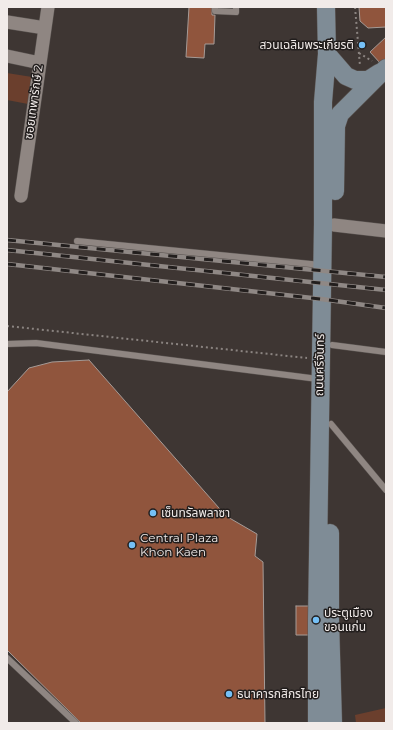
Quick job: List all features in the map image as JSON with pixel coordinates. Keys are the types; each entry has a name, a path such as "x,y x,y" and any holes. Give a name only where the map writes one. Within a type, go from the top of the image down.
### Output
{"main road":[{"name":"ถนนศรีจันทร์","path":"317,723 323,102 327,54 326,7"},
{"path":"327,54 346,76 355,80 368,80 385,69"},
{"name":"ถนนศรีจันทร์","path":"333,723 330,620 330,424 336,126 340,114 385,69"}],"street":[{"name":"ซอยเทพารักษ์ 2","path":"21,196 48,7"},
{"path":"7,22 45,28"},
{"path":"7,56 40,63"},
{"path":"334,225 386,230"}],"lane":[{"path":"215,7 215,11 236,12 236,7"},
{"path":"77,240 322,265"},
{"path":"7,344 36,343 320,380"},
{"path":"332,345 386,352"},
{"path":"330,424 386,490"},
{"path":"7,658 76,723"}],"path":[{"path":"355,7 360,71 355,80"},
{"path":"7,326 320,359"}],"shaded area":[{"path":"7,73 32,77 28,104 7,100"},
{"path":"386,708 386,723 356,723 355,715"}],"building":[{"path":"189,7 212,7 212,15 215,15 214,44 205,44 204,58 186,57"},
{"path":"359,7 386,7 386,27 368,28 360,21"},
{"path":"386,37 386,59 381,64 370,52"},
{"name":"เซ็นทรัลพลาซา","path":"89,360 226,516 257,534 255,556 263,562 265,723 81,723 7,650 7,392 29,368 52,362"},
{"name":"ประตูเมือง ขอนแก่น","path":"296,606 335,606 335,635 296,635"}],"railway":[{"path":"7,240 386,277"},
{"path":"7,250 386,290"},
{"path":"7,264 321,299 386,308"}],"place":[{"name":"สวนเฉลิมพระเกียรติ","path":"362,45"},
{"name":"เซ็นทรัลพลาซา","path":"153,513"},
{"name":"Central Plaza Khon Kaen","path":"132,545"},
{"name":"ประตูเมือง ขอนแก่น","path":"316,620"},
{"name":"ธนาคารกสิกรไทย","path":"229,694"}]}
